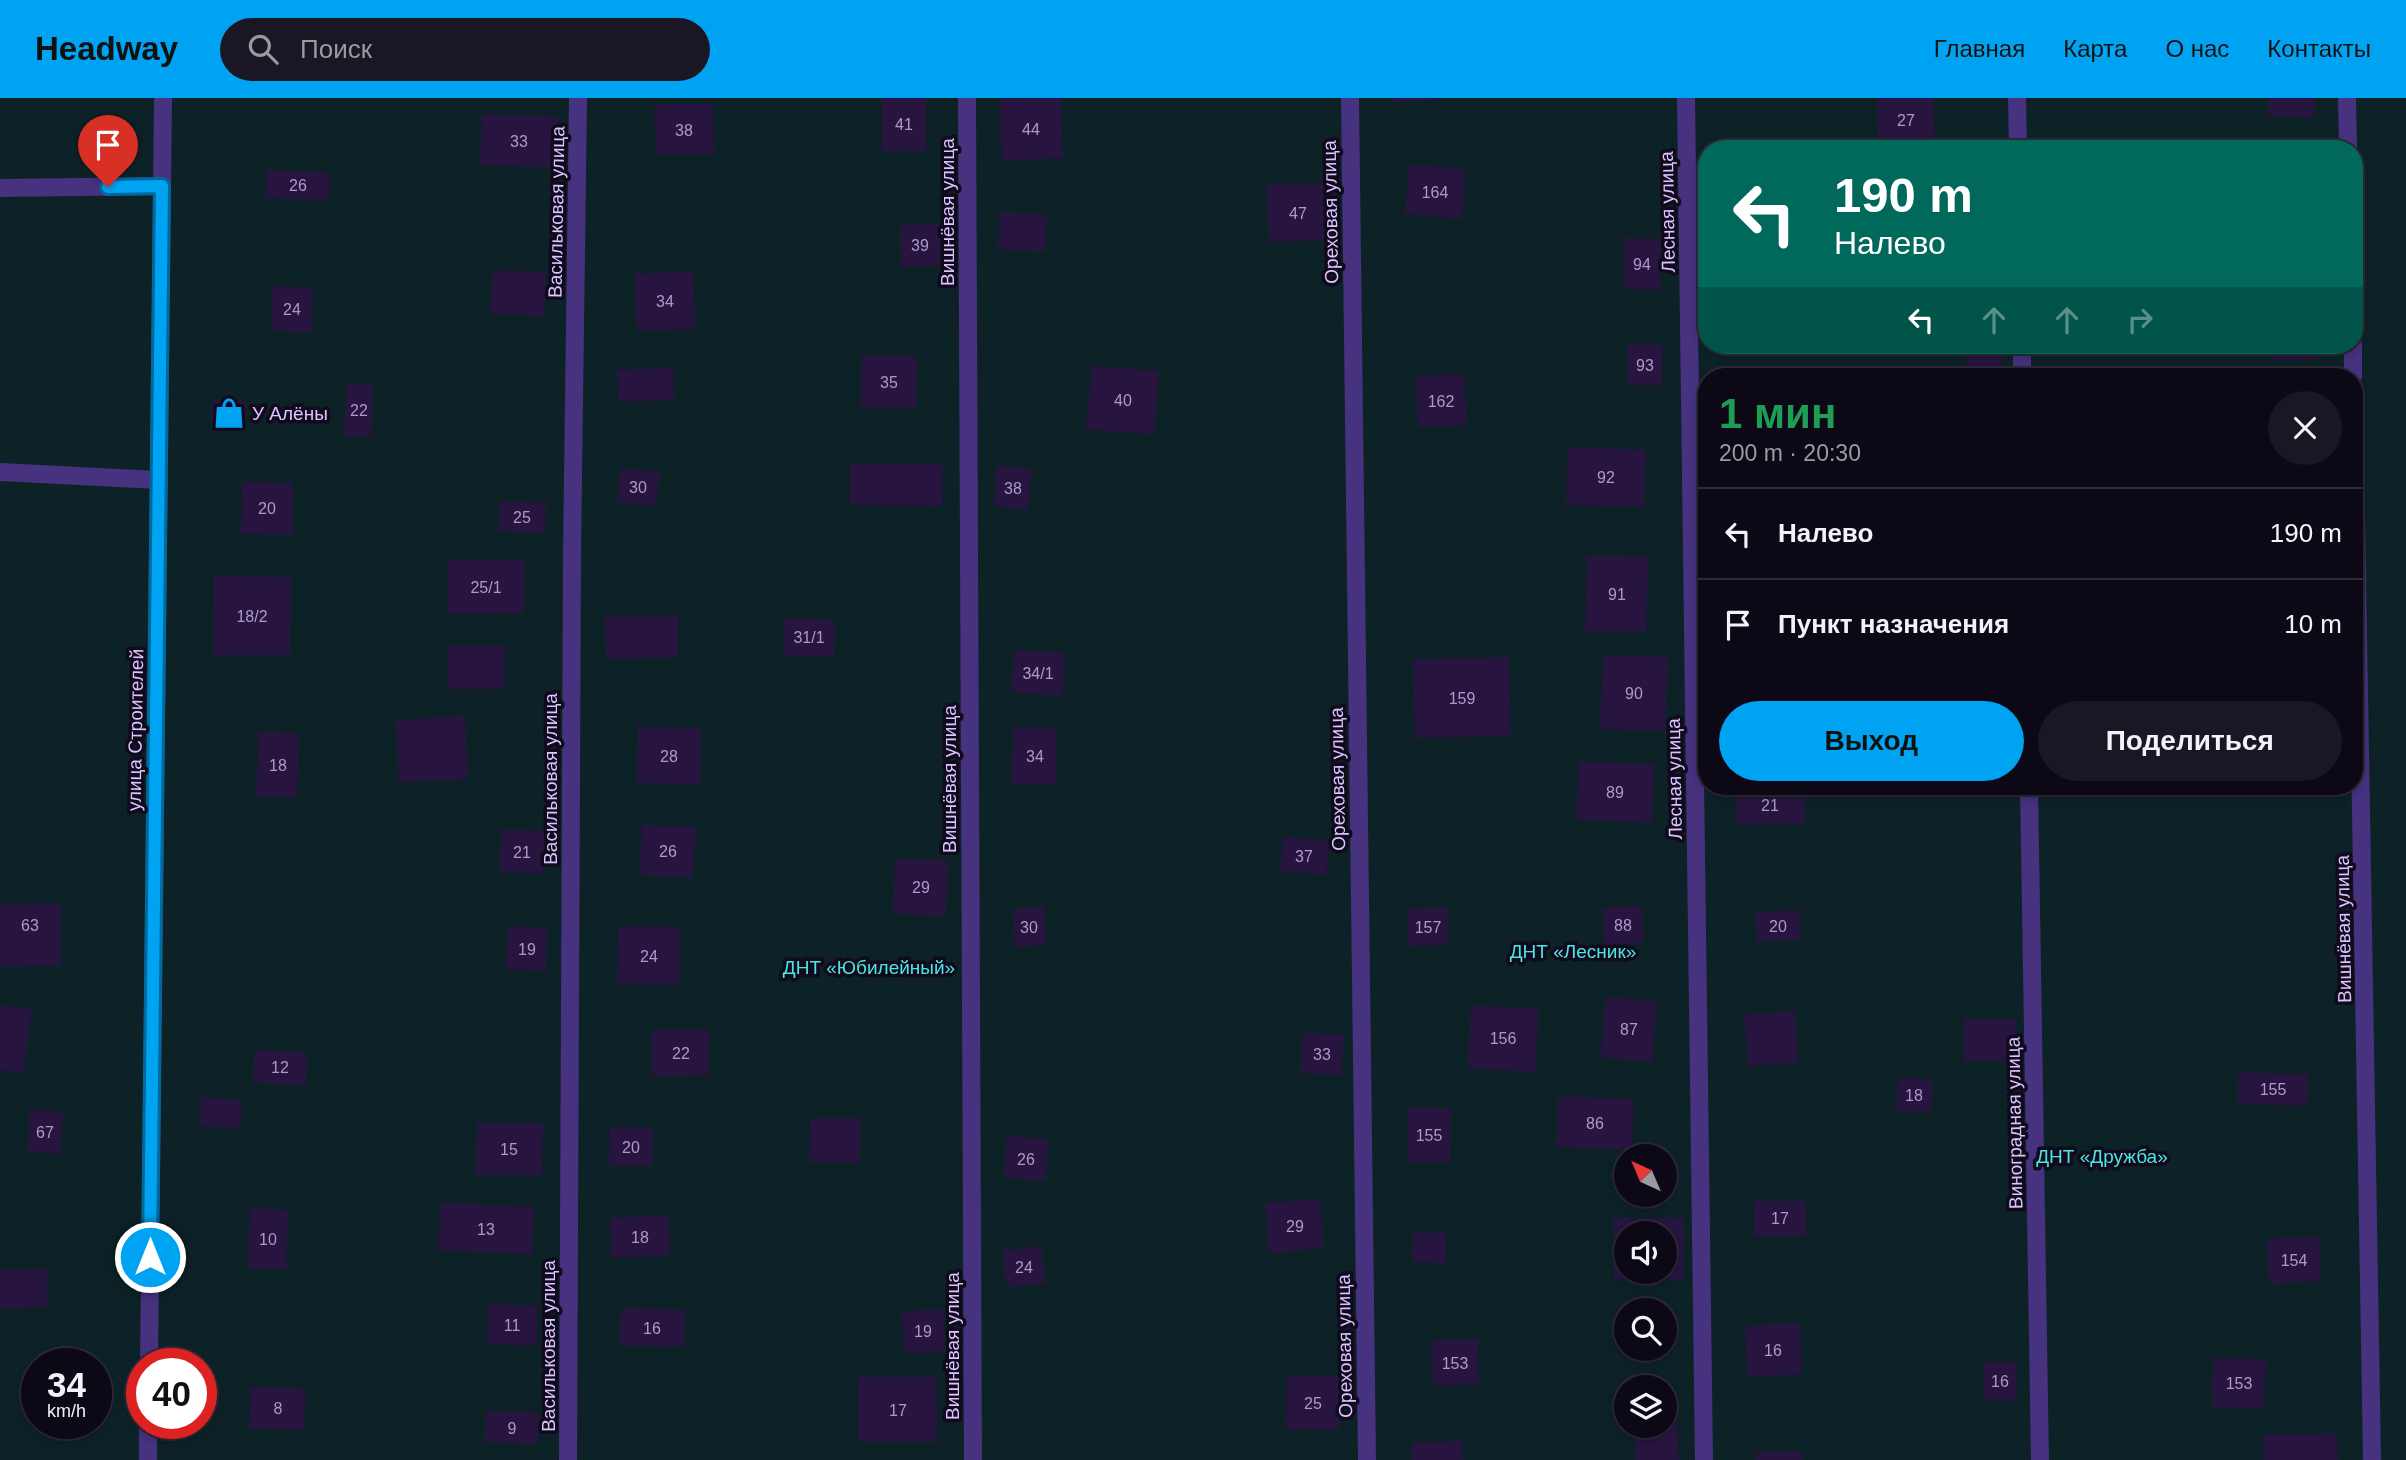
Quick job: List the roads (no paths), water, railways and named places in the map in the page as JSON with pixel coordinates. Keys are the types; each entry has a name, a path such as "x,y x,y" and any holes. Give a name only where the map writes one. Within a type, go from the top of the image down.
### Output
{"street":[{"name":"улица Строителей","path":"149,1348 163,98"},
{"name":"Васильковая улица","path":"568,1460 572,554 578,98"},
{"name":"Вишнёвая улица","path":"967,98 973,1460"},
{"name":"Ореховая улица","path":"1350,98 1367,1460"},
{"name":"Лесная улица","path":"1686,98 1704,1460"},
{"path":"2017,98 2018,140"},
{"path":"2347,98 2348,140"},
{"path":"0,188 162,186"},
{"path":"0,472 158,480"},
{"name":"Виноградная улица","path":"2029,795 2040,1460"},
{"name":"Вишнёвая улица","path":"2361,795 2372,1460"},
{"path":"148,1439 148,1460"}],"place":[{"name":"У Алёны","path":"229,413"}],"park label":[{"name":"ДНТ «Лесник»","path":"1573,951"},
{"name":"ДНТ «Юбилейный»","path":"869,967"},
{"name":"ДНТ «Дружба»","path":"2102,1156"}]}
